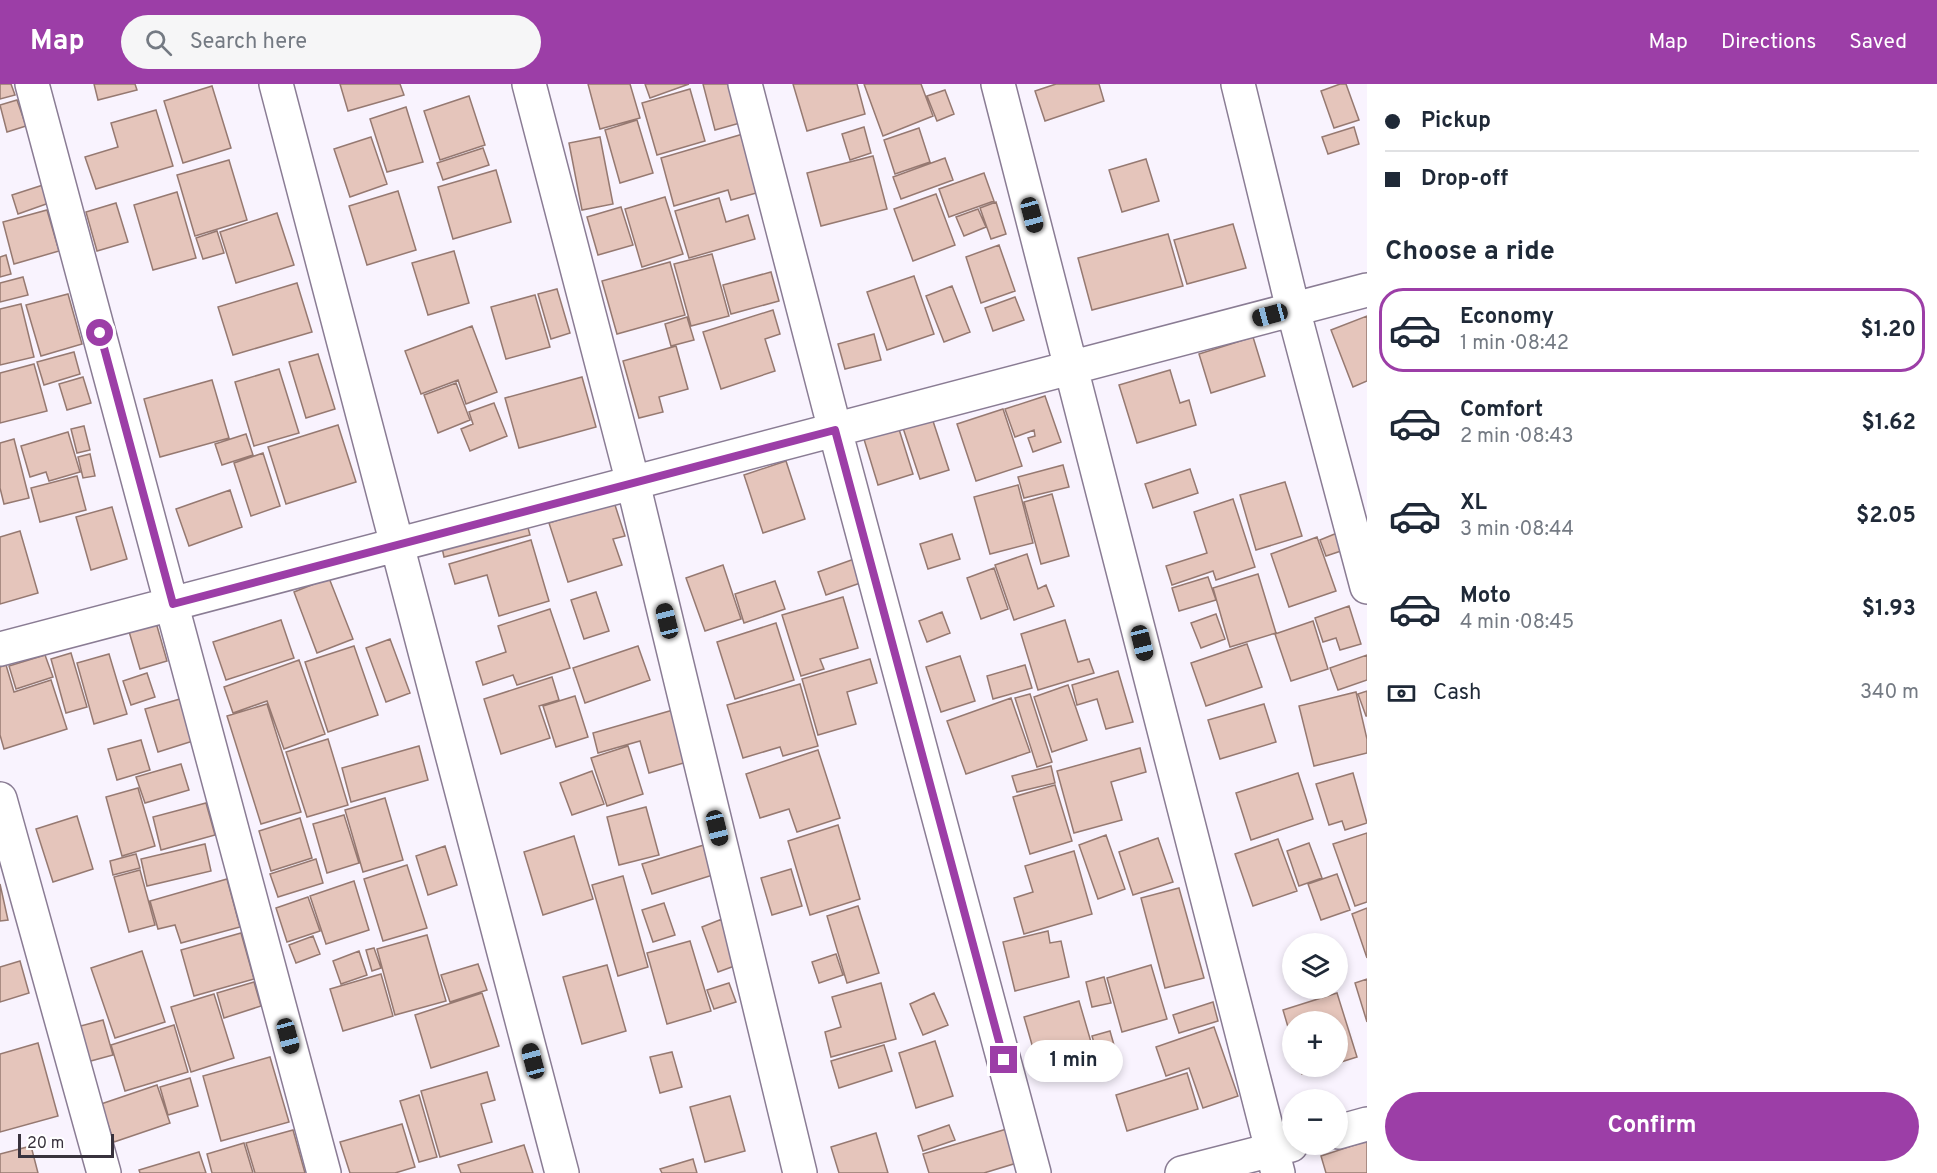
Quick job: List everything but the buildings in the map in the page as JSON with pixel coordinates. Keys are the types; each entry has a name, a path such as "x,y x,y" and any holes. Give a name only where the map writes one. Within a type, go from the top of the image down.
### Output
{"street":[{"path":"32,84 324,1173"},
{"path":"276,84 562,1173"},
{"path":"529,84 633,483 800,1173"},
{"path":"745,84 1034,1173"},
{"path":"998,84 1281,1156 1182,1173"},
{"path":"1238,84 1293,309 1367,587"},
{"path":"0,649 1367,290"},
{"path":"0,799 104,1173"},
{"path":"1348,1129 1367,1124"}],"route":[{"path":"100,333 173,604 835,430 1004,1060"}]}
